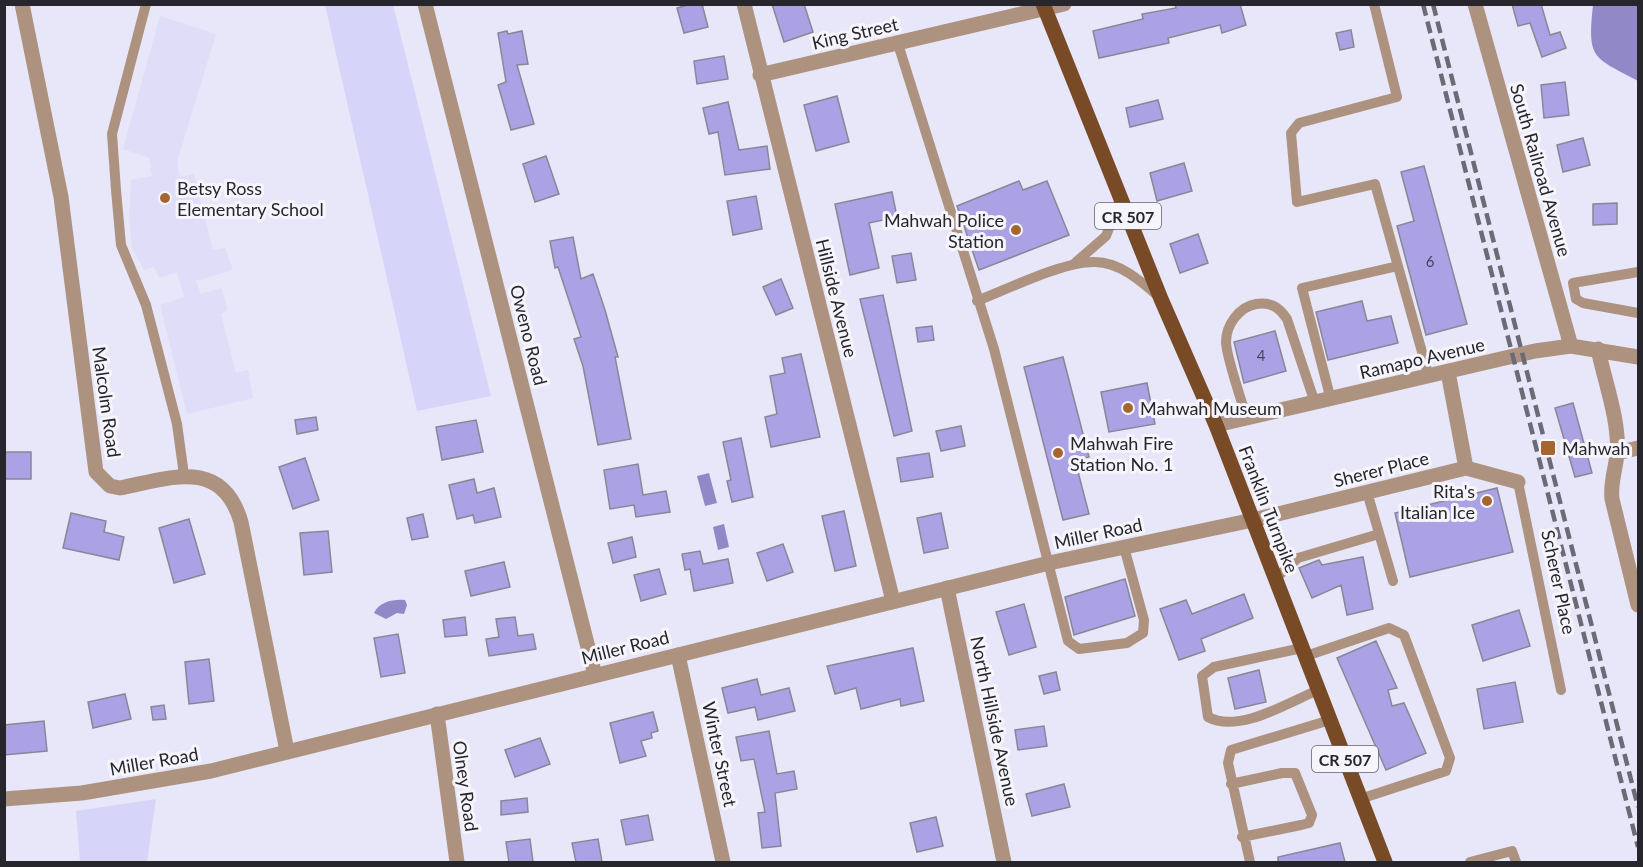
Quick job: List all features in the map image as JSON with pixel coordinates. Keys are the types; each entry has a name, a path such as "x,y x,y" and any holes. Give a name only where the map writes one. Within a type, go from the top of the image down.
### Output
{"main road":[{"name":"Franklin Turnpike","path":"1045,7 1161,299 1216,425 1385,862"}],"street":[{"name":"Malcolm Road","path":"22,4 61,197 96,472 102,480 120,488 184,475 213,481 226,492 236,506 287,751"},
{"name":"Oweno Road","path":"425,4 595,675"},
{"name":"Hillside Avenue","path":"744,4 893,601"},
{"name":"King Street","path":"760,75 1064,4"},
{"name":"South Railroad Avenue","path":"1475,4 1571,346"},
{"name":"Ramapo Avenue","path":"1216,425 1315,404 1535,351 1571,346 1638,357"},
{"path":"1598,349 1615,427 1617,453 1610,482 1612,499 1638,605"},
{"path":"1448,372 1467,468"},
{"path":"1617,453 1638,448"},
{"name":"Sherer Place","path":"1253,520 1467,468 1518,482"},
{"name":"Miller Road","path":"4,799 82,793 211,771 1049,563 1253,520"},
{"name":"North Hillside Avenue","path":"947,588 1004,862"},
{"name":"Winter Street","path":"678,654 723,862"},
{"name":"Olney Road","path":"437,714 457,862"}],"lane":[{"path":"146,4 112,134 116,190 121,245 146,305 177,424 184,475"},
{"path":"1374,4 1397,97 1299,123 1291,133 1297,202 1375,184 1429,377"},
{"path":"898,44 1005,391 1068,641 1079,649 1127,644 1143,633 1144,620 1124,547"},
{"path":"1072,265 1106,236 1112,226 1121,197"},
{"path":"977,301 1072,265 1097,261 1135,275 1161,299"},
{"path":"1330,400 1302,288 1398,266"},
{"path":"1554,286 1638,272"},
{"path":"1573,283 1576,299 1583,303 1638,313"},
{"path":"1247,419 1226,342 1232,320 1249,306 1270,304 1280,308 1287,319 1315,404"},
{"name":"Scherer Place","path":"1518,482 1561,690"},
{"path":"1367,492 1392,581"},
{"path":"1276,579 1298,558 1379,534"},
{"path":"1318,690 1278,708 1232,724 1217,722 1208,717 1202,676 1214,668 1304,652 1389,628 1404,635 1450,758 1446,771 1360,799"},
{"path":"1250,862 1242,837 1231,784 1228,763 1231,750 1330,720"},
{"path":"1231,784 1282,773 1295,773 1312,815 1309,823 1242,837"},
{"path":"1470,862 1512,851 1516,862"}],"shaded area":[{"path":"325,5 393,5 491,396 417,411"},
{"path":"1593,5 1638,5 1638,81 1611,67 1596,55 1591,37"},
{"name":"Betsy Ross Elementary School","path":"160,16 216,34 177,162 180,177 194,174 213,250 225,248 233,270 196,281 201,294 221,288 228,310 221,314 236,373 248,370 253,398 187,414 160,305 184,297 177,272 159,278 154,267 144,270 132,248 129,216 131,180 152,176 149,158 123,149"},
{"path":"709,473 717,503 705,506 697,476"},
{"path":"724,524 729,547 718,550 713,527"},
{"path":"405,600 407,605 404,614 397,613 386,619 374,613 379,606 387,602"},
{"path":"156,799 147,862 80,862 76,811"}],"building":[{"path":"702,4 708,27 684,33 677,8"},
{"path":"772,4 804,4 813,32 784,42"},
{"path":"1175,4 1240,4 1246,25 1222,33 1220,25 1168,38 1169,43 1099,58 1093,31 1143,19 1142,14 1176,8"},
{"path":"1512,4 1541,4 1550,35 1560,32 1566,48 1542,57 1530,23 1518,26"},
{"path":"1351,30 1354,47 1340,50 1336,33"},
{"path":"507,31 508,34 522,31 528,64 517,65 534,124 511,130 498,85 506,82 498,33"},
{"path":"724,56 728,79 697,84 694,61"},
{"path":"1565,82 1569,115 1544,118 1541,85"},
{"path":"837,96 849,142 816,151 804,105"},
{"path":"1158,100 1163,119 1130,127 1126,108"},
{"path":"728,102 739,150 767,146 770,169 725,175 718,132 709,134 703,108"},
{"path":"1583,138 1590,165 1563,172 1557,145"},
{"path":"546,156 559,194 535,202 523,164"},
{"path":"1184,163 1192,191 1157,201 1150,173"},
{"path":"1424,166 1467,324 1426,335 1397,226 1414,221 1401,172"},
{"path":"1019,181 1023,190 1047,181 1069,235 979,270 957,206"},
{"path":"892,192 897,217 869,223 879,268 850,275 835,204"},
{"path":"756,196 762,229 733,235 727,201"},
{"path":"1617,203 1617,224 1593,225 1593,204"},
{"path":"1198,234 1208,263 1180,273 1170,244"},
{"path":"573,237 581,279 593,274 605,310 618,357 615,357 631,439 598,445 583,366 574,339 581,337 558,267 555,268 550,241"},
{"path":"911,253 916,280 897,283 892,256"},
{"path":"781,279 793,308 776,315 763,287"},
{"path":"883,295 912,431 894,436 860,299"},
{"path":"1362,301 1367,321 1391,316 1398,343 1328,360 1316,312"},
{"path":"932,326 934,340 918,342 916,328"},
{"path":"1275,331 1286,371 1244,383 1234,342"},
{"path":"801,354 820,437 771,447 765,417 777,414 770,376 785,373 782,358"},
{"path":"1063,357 1089,457 1075,460 1089,514 1063,520 1024,367"},
{"name":"Mahwah Museum","path":"1147,383 1155,424 1109,432 1101,392"},
{"name":"Mahwah","path":"1573,403 1592,473 1575,477 1555,408"},
{"path":"316,417 318,430 297,434 295,420"},
{"path":"476,420 483,452 442,460 436,427"},
{"path":"961,426 965,446 941,451 936,431"},
{"path":"741,438 753,497 732,502 727,481 731,480 723,442"},
{"path":"4,452 31,452 31,479 4,479"},
{"path":"929,453 933,477 901,482 897,458"},
{"path":"305,458 319,500 293,509 279,467"},
{"path":"638,464 643,495 666,491 670,512 636,517 634,505 610,509 604,470"},
{"path":"474,479 477,493 494,488 501,517 475,523 473,515 457,519 449,485"},
{"path":"1497,488 1513,552 1410,577 1395,513"},
{"path":"844,511 856,566 835,571 822,516"},
{"path":"71,513 106,521 104,532 124,537 119,560 63,548"},
{"path":"941,513 948,548 924,553 917,518"},
{"path":"423,514 428,537 412,540 407,518"},
{"path":"189,519 205,574 174,583 159,528"},
{"path":"328,531 332,572 304,575 300,533"},
{"path":"632,537 636,557 613,563 608,543"},
{"path":"783,544 793,572 767,581 757,553"},
{"path":"700,551 703,564 728,559 733,583 694,591 690,569 685,570 682,554"},
{"path":"1363,557 1373,609 1347,615 1341,585 1312,598 1299,568 1319,560 1322,565"},
{"path":"504,562 510,587 471,596 465,571"},
{"path":"659,569 666,594 641,601 634,575"},
{"path":"1125,579 1135,616 1074,635 1065,597"},
{"path":"1244,594 1253,618 1201,639 1205,651 1179,660 1160,609 1186,600 1192,614"},
{"path":"1024,604 1036,647 1009,655 996,612"},
{"path":"1519,610 1530,646 1483,661 1472,625"},
{"path":"465,617 467,635 445,637 443,620"},
{"path":"515,617 518,636 533,634 536,649 489,656 486,639 499,637 496,619"},
{"path":"398,634 405,673 381,677 374,638"},
{"path":"1376,641 1397,688 1388,690 1392,706 1404,703 1426,753 1386,770 1337,658"},
{"path":"913,648 924,701 901,706 900,699 861,709 856,688 835,694 827,666"},
{"path":"209,659 214,701 189,704 185,662"},
{"path":"1259,670 1266,702 1235,709 1228,678"},
{"path":"1056,672 1060,690 1044,694 1039,676"},
{"path":"757,679 761,695 789,688 795,711 758,720 755,707 728,713 722,688"},
{"path":"1515,682 1523,722 1484,729 1477,689"},
{"path":"125,694 131,719 93,728 88,702"},
{"path":"164,705 166,719 153,720 151,707"},
{"path":"653,712 658,731 651,733 652,738 641,741 646,756 620,763 610,723"},
{"path":"44,721 47,751 4,755 4,725"},
{"path":"1044,726 1047,746 1018,750 1015,730"},
{"path":"769,731 777,774 794,771 797,789 775,793 781,846 762,848 758,813 765,812 754,759 741,761 736,737"},
{"path":"540,738 550,764 515,777 505,750"},
{"path":"1064,784 1070,807 1032,816 1026,794"},
{"path":"527,798 528,812 501,815 501,801"},
{"path":"648,815 653,840 626,845 621,820"},
{"path":"936,817 943,846 917,852 910,823"},
{"path":"530,839 533,862 509,862 506,842"},
{"path":"598,839 602,862 576,862 572,843"},
{"path":"1340,843 1345,862 1278,862 1278,857"}],"railway":[{"path":"1423,4 1638,847"},
{"path":"1433,4 1638,807"}],"place":[{"name":"Betsy Ross Elementary School","path":"165,198"},
{"name":"Mahwah Police Station","path":"1016,230"},
{"name":"Mahwah Museum","path":"1128,408"},
{"name":"Mahwah","path":"1548,448"},
{"name":"Mahwah Fire Station No. 1","path":"1058,453"},
{"name":"Rita's Italian Ice","path":"1487,501"}]}
